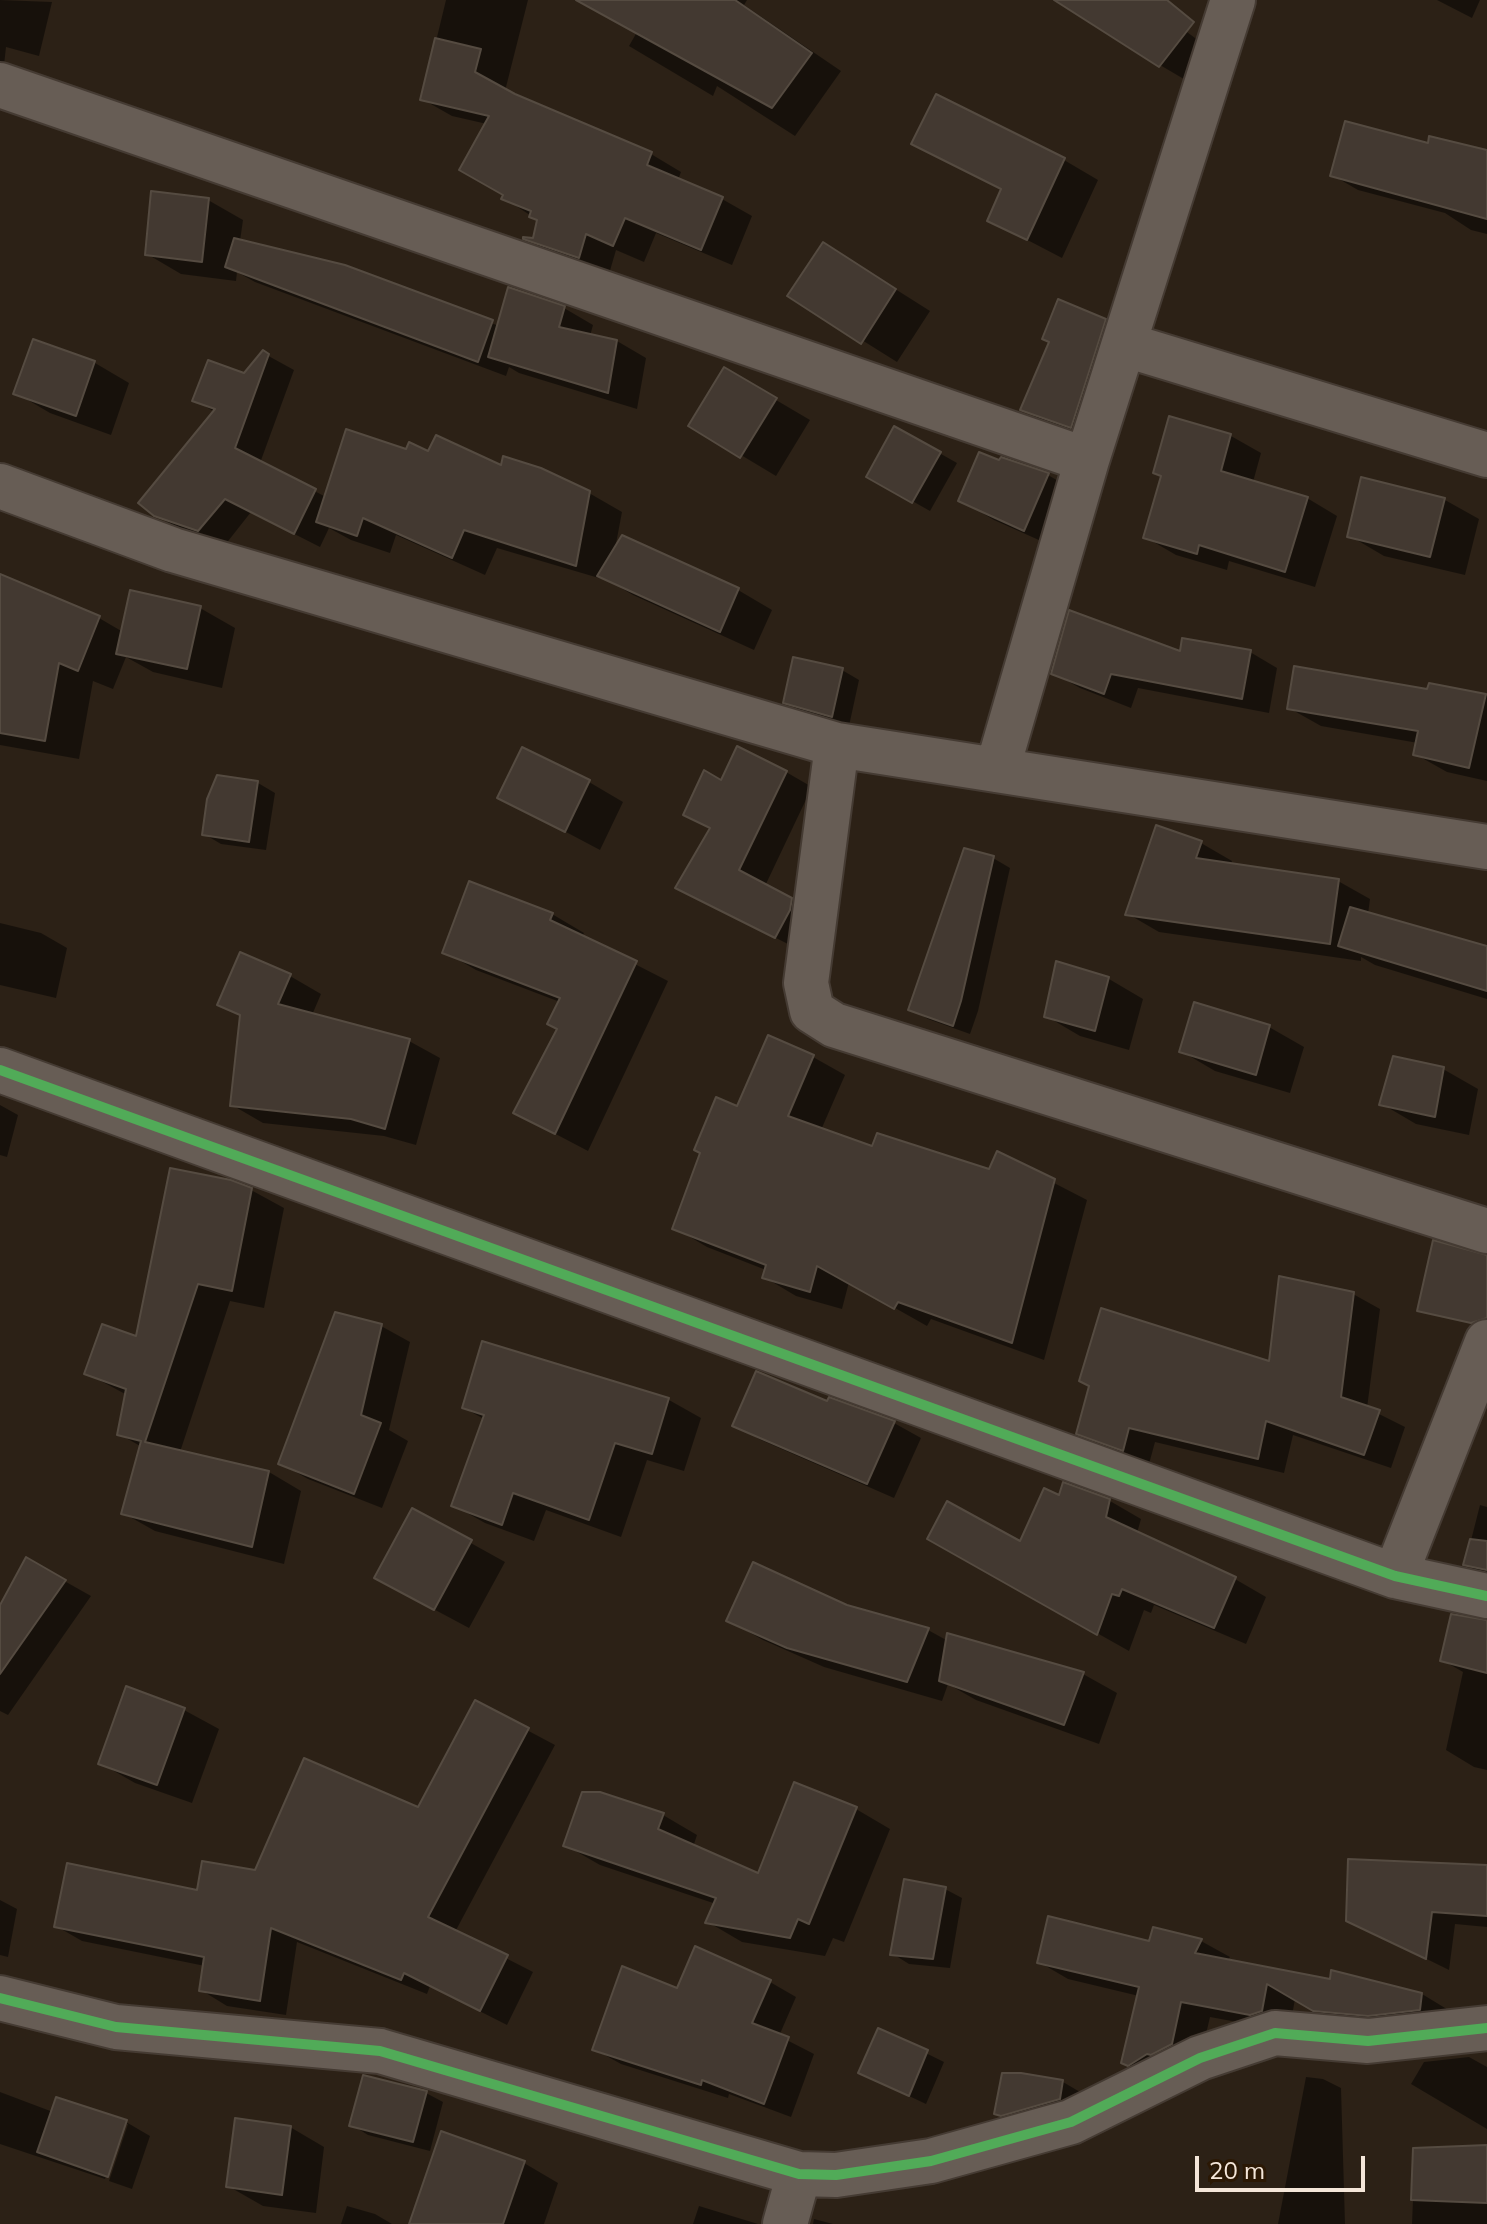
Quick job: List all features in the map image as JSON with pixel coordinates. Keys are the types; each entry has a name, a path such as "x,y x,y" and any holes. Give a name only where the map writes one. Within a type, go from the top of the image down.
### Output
{"street":[{"path":"997,770 1087,460 1233,0"},
{"path":"0,85 1087,460"},
{"path":"1126,345 1487,455"},
{"path":"0,486 173,550 837,745 1487,847"},
{"path":"837,745 806,983 812,1011 834,1025 1487,1231"},
{"path":"0,1070 1395,1576 1487,1596"},
{"path":"1395,1576 1487,1342"},
{"path":"0,1998 116,2027 380,2051 799,2174 836,2175 931,2161 1071,2122 1200,2058 1275,2033 1368,2041 1487,2028"},
{"path":"785,2224 799,2174"}],"building":[{"path":"576,0 735,0 812,53 772,108"},
{"path":"1054,0 1167,0 1194,22 1159,67"},
{"path":"435,38 481,49 475,72 515,94 652,152 647,165 723,197 701,250 625,218 613,246 586,234 579,258 523,239 533,238 537,220 529,217 531,211 501,199 503,195 459,170 489,116 420,100"},
{"path":"936,94 1065,158 1027,240 987,221 1001,189 911,144"},
{"path":"1345,121 1428,143 1429,136 1487,150 1487,219 1330,176"},
{"path":"151,191 209,198 202,262 145,255"},
{"path":"234,238 345,265 493,320 478,362 225,267"},
{"path":"823,242 896,289 861,344 787,296"},
{"path":"508,287 565,306 559,327 617,340 608,393 488,357"},
{"path":"1058,299 1106,319 1071,428 1020,410 1049,342 1042,339"},
{"path":"33,339 95,361 76,416 13,394"},
{"path":"263,350 269,354 235,448 316,489 294,534 225,499 198,531 154,516 138,503 215,409 192,401 208,360 244,373"},
{"path":"724,367 777,398 740,458 688,426"},
{"path":"1169,416 1231,434 1221,471 1308,497 1285,572 1199,545 1197,554 1143,538 1161,476 1153,473"},
{"path":"894,426 941,452 912,503 866,477"},
{"path":"346,429 406,449 409,442 428,451 436,435 501,465 503,456 541,468 590,491 576,566 464,530 452,558 363,518 357,536 316,522"},
{"path":"979,452 1049,473 1024,531 958,501"},
{"path":"1361,477 1445,498 1430,557 1347,537"},
{"path":"622,535 739,588 720,632 597,576"},
{"path":"0,574 100,616 78,671 59,663 45,741 0,733"},
{"path":"130,590 201,606 187,669 116,654"},
{"path":"1069,610 1180,651 1182,638 1251,650 1242,699 1111,674 1104,694 1051,674"},
{"path":"793,657 843,668 832,717 783,703"},
{"path":"1294,666 1427,689 1429,683 1486,694 1469,768 1413,755 1418,731 1287,709"},
{"path":"737,746 787,771 739,870 792,898 790,910 775,938 675,888 710,828 683,815 704,770 721,780"},
{"path":"522,747 590,780 565,832 497,798"},
{"path":"217,775 258,781 249,842 202,835 207,799"},
{"path":"1156,825 1202,841 1196,858 1339,879 1330,944 1125,915"},
{"path":"964,848 994,856 953,1026 908,1010"},
{"path":"469,881 553,913 550,920 637,961 555,1134 513,1113 557,1029 547,1024 560,998 442,953"},
{"path":"1350,907 1487,946 1487,991 1338,946"},
{"path":"240,952 291,974 278,1004 410,1039 385,1129 351,1119 230,1106 240,1015 217,1005"},
{"path":"1056,961 1109,977 1095,1031 1044,1017"},
{"path":"1194,1002 1270,1025 1256,1075 1179,1052"},
{"path":"768,1035 814,1055 788,1116 872,1146 877,1133 989,1169 997,1151 1055,1179 1012,1343 898,1302 894,1309 817,1266 810,1292 762,1278 766,1265 672,1229 700,1153 694,1150 716,1097 737,1106"},
{"path":"1393,1056 1444,1067 1435,1117 1379,1105"},
{"path":"170,1168 231,1180 252,1188 232,1291 198,1284 145,1442 269,1471 252,1547 121,1514 141,1441 117,1435 126,1389 84,1374 102,1324 136,1336"},
{"path":"1433,1240 1487,1255 1487,1318 1471,1323 1417,1311"},
{"path":"1279,1276 1354,1292 1341,1397 1380,1410 1364,1455 1266,1421 1258,1459 1129,1428 1123,1451 1076,1434 1089,1386 1079,1381 1101,1308 1269,1361"},
{"path":"335,1312 382,1324 361,1415 381,1423 354,1494 278,1464"},
{"path":"482,1341 669,1398 652,1454 615,1443 589,1520 513,1493 502,1525 451,1506 484,1415 462,1408"},
{"path":"756,1371 827,1401 829,1397 895,1421 867,1484 732,1426"},
{"path":"1063,1482 1110,1499 1106,1517 1236,1577 1214,1628 1122,1589 1119,1596 1112,1594 1097,1635 927,1539 947,1501 1020,1541 1044,1488 1059,1495"},
{"path":"412,1508 472,1540 434,1610 374,1578"},
{"path":"1470,1539 1487,1541 1487,1570 1463,1565"},
{"path":"26,1557 66,1580 0,1674 0,1605"},
{"path":"753,1562 847,1605 929,1628 907,1682 787,1648 726,1621"},
{"path":"1451,1614 1487,1620 1487,1673 1440,1661"},
{"path":"947,1633 1084,1672 1064,1725 939,1681"},
{"path":"126,1686 185,1708 157,1785 98,1764"},
{"path":"475,1700 529,1728 428,1917 508,1955 480,2011 404,1973 401,1980 271,1928 260,2001 199,1991 204,1957 54,1927 67,1863 197,1890 202,1861 255,1870 304,1758 418,1807"},
{"path":"794,1782 857,1807 809,1924 798,1919 790,1938 705,1923 716,1898 563,1846 582,1792 600,1792 664,1813 658,1829 758,1873"},
{"path":"1348,1859 1487,1865 1487,1916 1432,1912 1426,1959 1346,1921"},
{"path":"904,1879 946,1887 933,1959 890,1955"},
{"path":"1048,1916 1149,1941 1153,1927 1202,1939 1195,1953 1330,1979 1331,1970 1422,1993 1420,2010 1368,2016 1313,2011 1267,1984 1262,2011 1250,2015 1181,2002 1172,2044 1128,2066 1121,2063 1139,1987 1037,1963"},
{"path":"695,1946 771,1980 752,2023 789,2037 764,2104 702,2080 701,2085 592,2050 622,1966 677,1988"},
{"path":"878,2028 928,2050 909,2096 858,2073"},
{"path":"1002,2073 1063,2080 1060,2099 1001,2116 994,2114"},
{"path":"363,2075 427,2091 413,2142 349,2126"},
{"path":"56,2097 127,2120 108,2177 37,2152"},
{"path":"235,2118 291,2126 282,2195 226,2187"},
{"path":"441,2131 525,2161 503,2224 409,2224"},
{"path":"1487,2145 1487,2203 1411,2200 1413,2148"}],"cycle path":[{"path":"0,1070 1395,1576 1487,1596"},
{"path":"0,1998 116,2027 380,2051 799,2174 836,2175 931,2161 1071,2122 1200,2058 1275,2033 1368,2041 1487,2028"}]}
